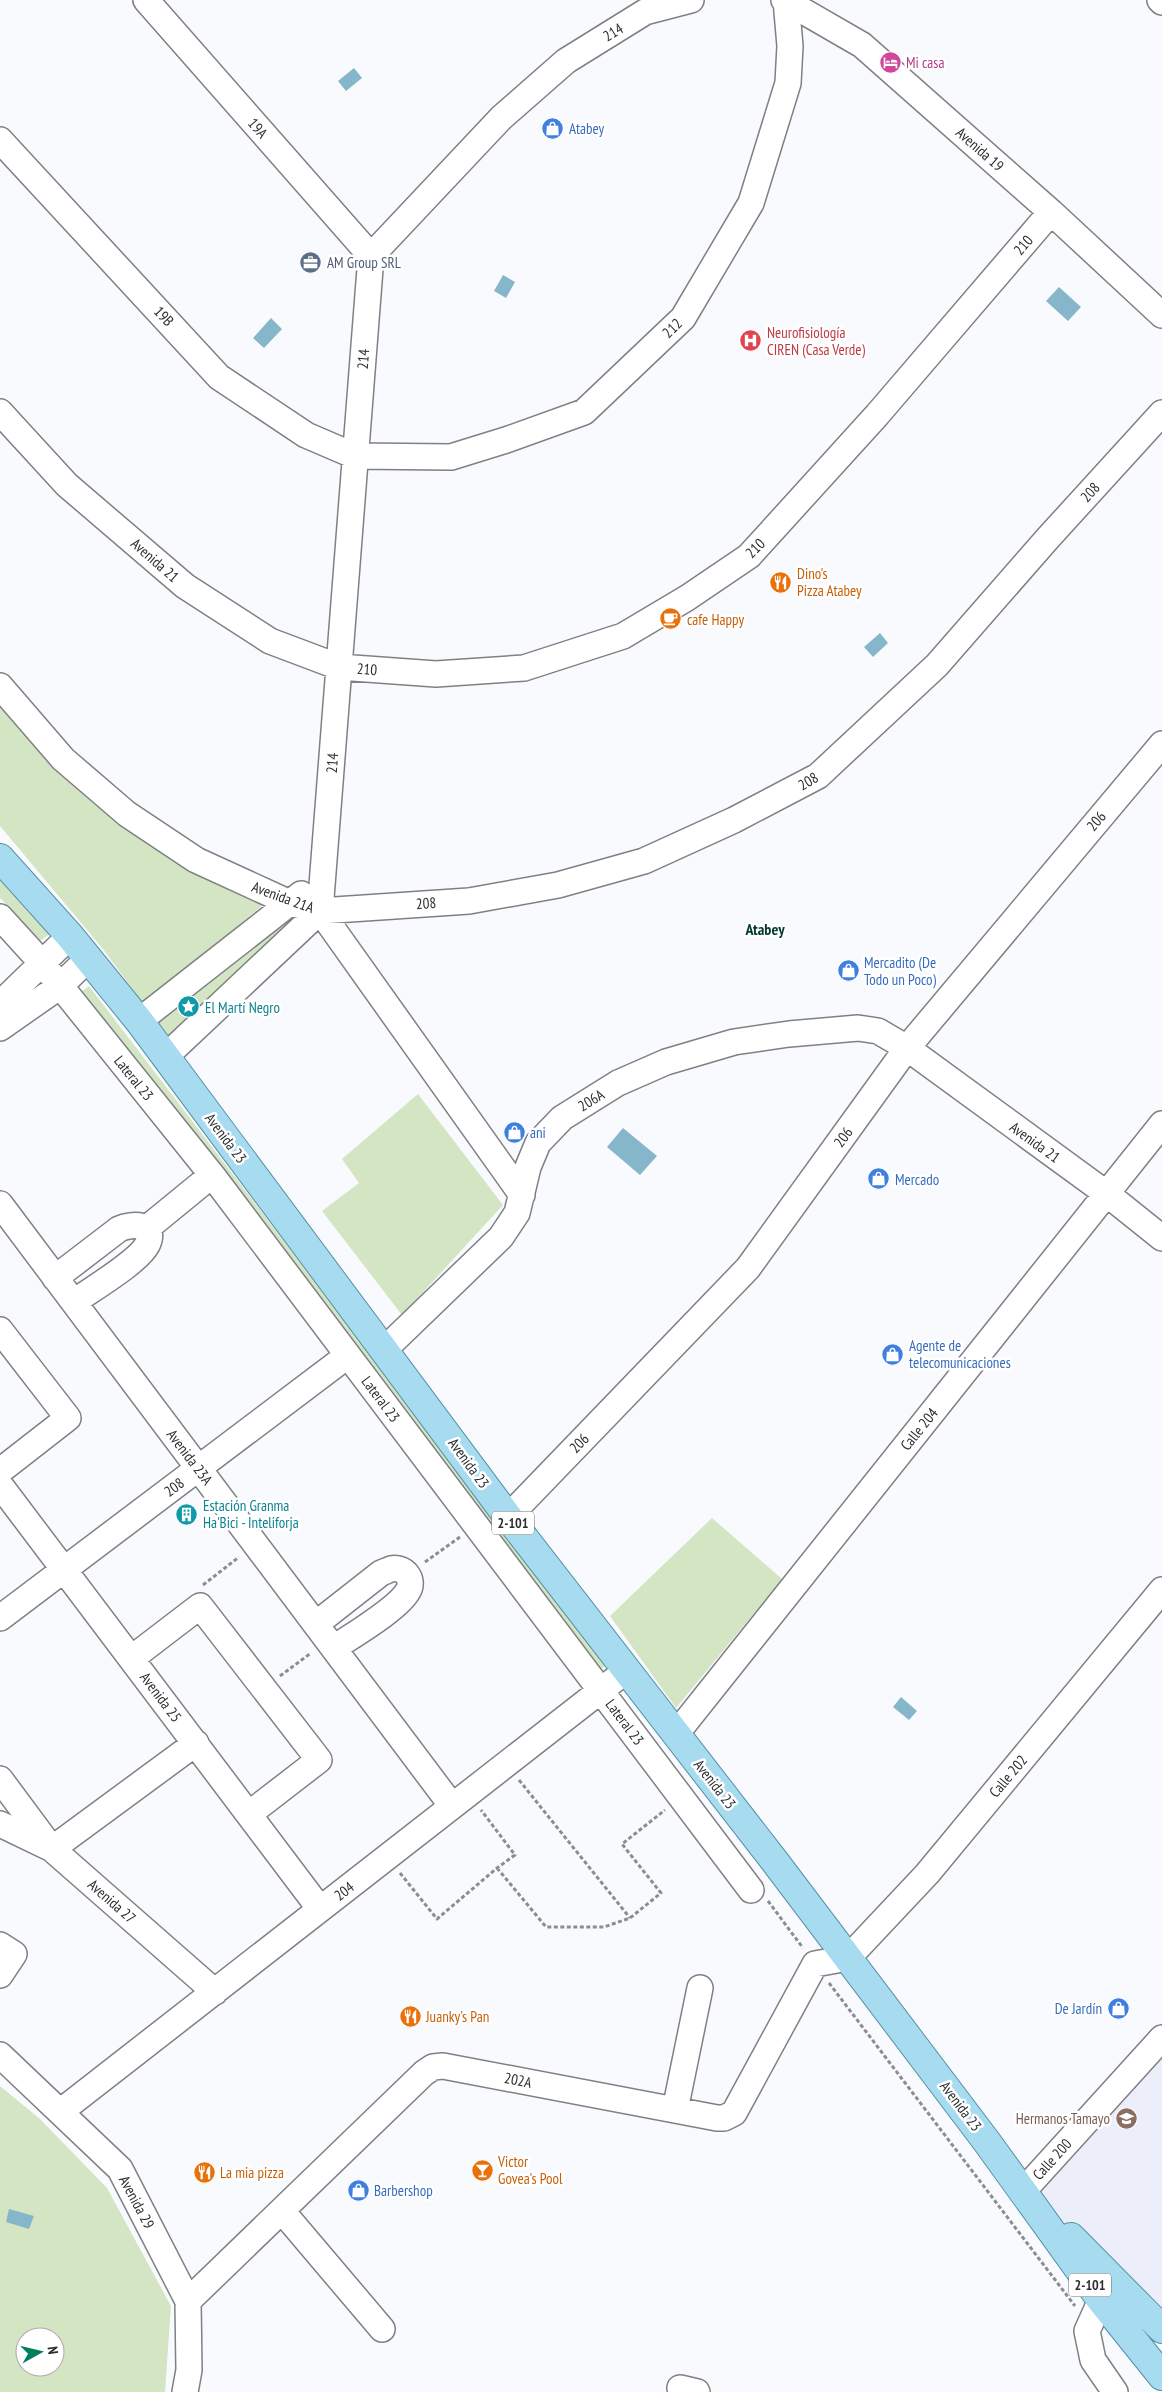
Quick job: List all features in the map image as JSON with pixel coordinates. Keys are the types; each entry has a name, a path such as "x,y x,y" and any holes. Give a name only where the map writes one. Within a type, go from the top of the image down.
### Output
{"main road":[{"name":"Avenida 23","path":"0,858 70,936 139,1021 385,1349 508,1517 848,1958 1024,2190 1100,2300 1162,2376"},
{"name":"Avenida 23","path":"1024,2190 1162,2329"}],"street":[{"name":"19A","path":"146,0 371,256"},
{"name":"214","path":"320,911 371,256 501,118 566,62 645,12 691,0"},
{"name":"Avenida 19","path":"785,0 862,45 1051,212 1162,315"},
{"name":"212","path":"355,456 452,457 584,412 683,318 751,203 788,83 790,46 785,0"},
{"name":"19B","path":"0,140 219,377 306,435 355,456"},
{"name":"210","path":"339,667 436,674 524,668 623,636 688,598 749,556 878,416 1051,212"},
{"name":"Avenida 21","path":"0,412 67,486 184,586 270,641 339,667"},
{"name":"208","path":"320,911 469,900 558,885 644,861 734,820 818,776 937,665 1048,538 1162,413"},
{"name":"Avenida 21A","path":"0,686 63,759 127,814 196,860 290,903 320,911 522,1195"},
{"name":"206","path":"508,1517 748,1268 907,1048 1162,744"},
{"path":"139,1021 323,877"},
{"path":"165,1057 320,911"},
{"name":"Lateral 23","path":"0,917 42,963 212,1175 751,1890"},
{"path":"0,1004 70,936"},
{"path":"0,1028 60,986 88,959"},
{"name":"206A","path":"385,1349 501,1237 517,1213 528,1167 538,1143 562,1118 618,1083 666,1062 734,1042 789,1034 858,1028 878,1031 907,1048"},
{"name":"Avenida 21","path":"907,1048 1107,1194 1162,1238"},
{"name":"Calle 204","path":"676,1734 1162,1124"},
{"path":"146,1229 212,1175"},
{"name":"Avenida 23A","path":"0,1204 326,1638 460,1800"},
{"path":"55,1278 119,1229 131,1224 139,1224 146,1229 149,1236 148,1244 138,1256 74,1302"},
{"path":"0,1330 68,1418 0,1471"},
{"name":"208","path":"0,1618 348,1356"},
{"name":"Avenida 25","path":"0,1485 320,1909"},
{"path":"392,1569 401,1569 408,1574 411,1580 410,1589 400,1602 326,1638 380,1573 392,1569"},
{"name":"Calle 202","path":"848,1958 926,1874 1162,1590"},
{"path":"132,1658 200,1606 319,1760 249,1814"},
{"name":"204","path":"60,2112 627,1670"},
{"path":"0,1779 52,1849 196,1743"},
{"name":"Avenida 27","path":"0,1824 52,1849 215,1992"},
{"path":"0,1945 14,1954 0,1975"},
{"name":"202A","path":"188,2301 424,2073 433,2067 443,2066 724,2118 734,2113 815,1964 848,1958"},
{"path":"675,2110 700,1988"},
{"name":"Calle 200","path":"1024,2190 1162,2038"},
{"name":"Avenida 29","path":"0,2055 120,2169 188,2301 189,2370 185,2392"},
{"path":"282,2211 382,2330"},
{"path":"1100,2300 1087,2332 1093,2360 1115,2392"}],"path":[{"path":"408,1574 477,1525"},
{"path":"264,1689 326,1638"},
{"path":"506,1765 630,1918"},
{"path":"497,1868 546,1928 604,1927 630,1918 661,1893 622,1844 682,1797"},
{"path":"388,1857 437,1919 515,1855 460,1800"}],"shaded area":[{"name":"Hermanos Tamayo","path":"1162,2046 1162,2329 1024,2190"}],"green space":[{"path":"0,698 54,762 265,903 144,1005 103,949 0,826"},
{"path":"0,877 51,933 40,941 0,898"},
{"path":"293,910 307,916 171,1041 155,1020"},
{"path":"89,986 607,1664 599,1671 80,993"},
{"path":"418,1094 503,1205 402,1315 322,1211 359,1183 342,1159"},
{"path":"712,1518 782,1579 676,1708 610,1616"},
{"path":"0,2086 40,2119 107,2188 171,2306 165,2392 0,2392"}],"water":[{"path":"354,68 362,78 346,91 338,81"},
{"path":"503,275 515,282 506,298 494,291"},
{"path":"1059,287 1081,307 1068,321 1046,301"},
{"path":"271,318 282,329 264,348 253,338"},
{"path":"880,633 888,643 873,657 864,647"},
{"path":"623,1128 657,1156 640,1175 607,1147"},
{"path":"901,1697 917,1711 909,1720 893,1707"},
{"path":"9,2209 34,2216 29,2229 6,2222"}],"place":[{"name":"Mi casa","path":"890,62"},
{"name":"Atabey","path":"553,128"},
{"name":"AM Group SRL","path":"311,262"},
{"name":"Neurofisiología CIREN (Casa Verde)","path":"751,341"},
{"name":"Dino's Pizza Atabey","path":"781,582"},
{"name":"cafe Happy","path":"671,619"},
{"name":"Mercadito (De Todo un Poco)","path":"848,971"},
{"name":"El Martí Negro","path":"189,1007"},
{"name":"ani","path":"514,1132"},
{"name":"Mercado","path":"879,1179"},
{"name":"Agente de telecomunicaciones","path":"893,1354"},
{"name":"Estación Granma Ha'Bici - Inteliforja","path":"187,1514"},
{"name":"De Jardín","path":"1118,2008"},
{"name":"Juanky's Pan","path":"410,2016"},
{"name":"Hermanos Tamayo","path":"1126,2118"},
{"name":"Victor Govea's Pool","path":"482,2170"},
{"name":"La mia pizza","path":"204,2172"},
{"name":"Barbershop","path":"358,2190"}],"district":[{"name":"Atabey","path":"765,929"}]}
